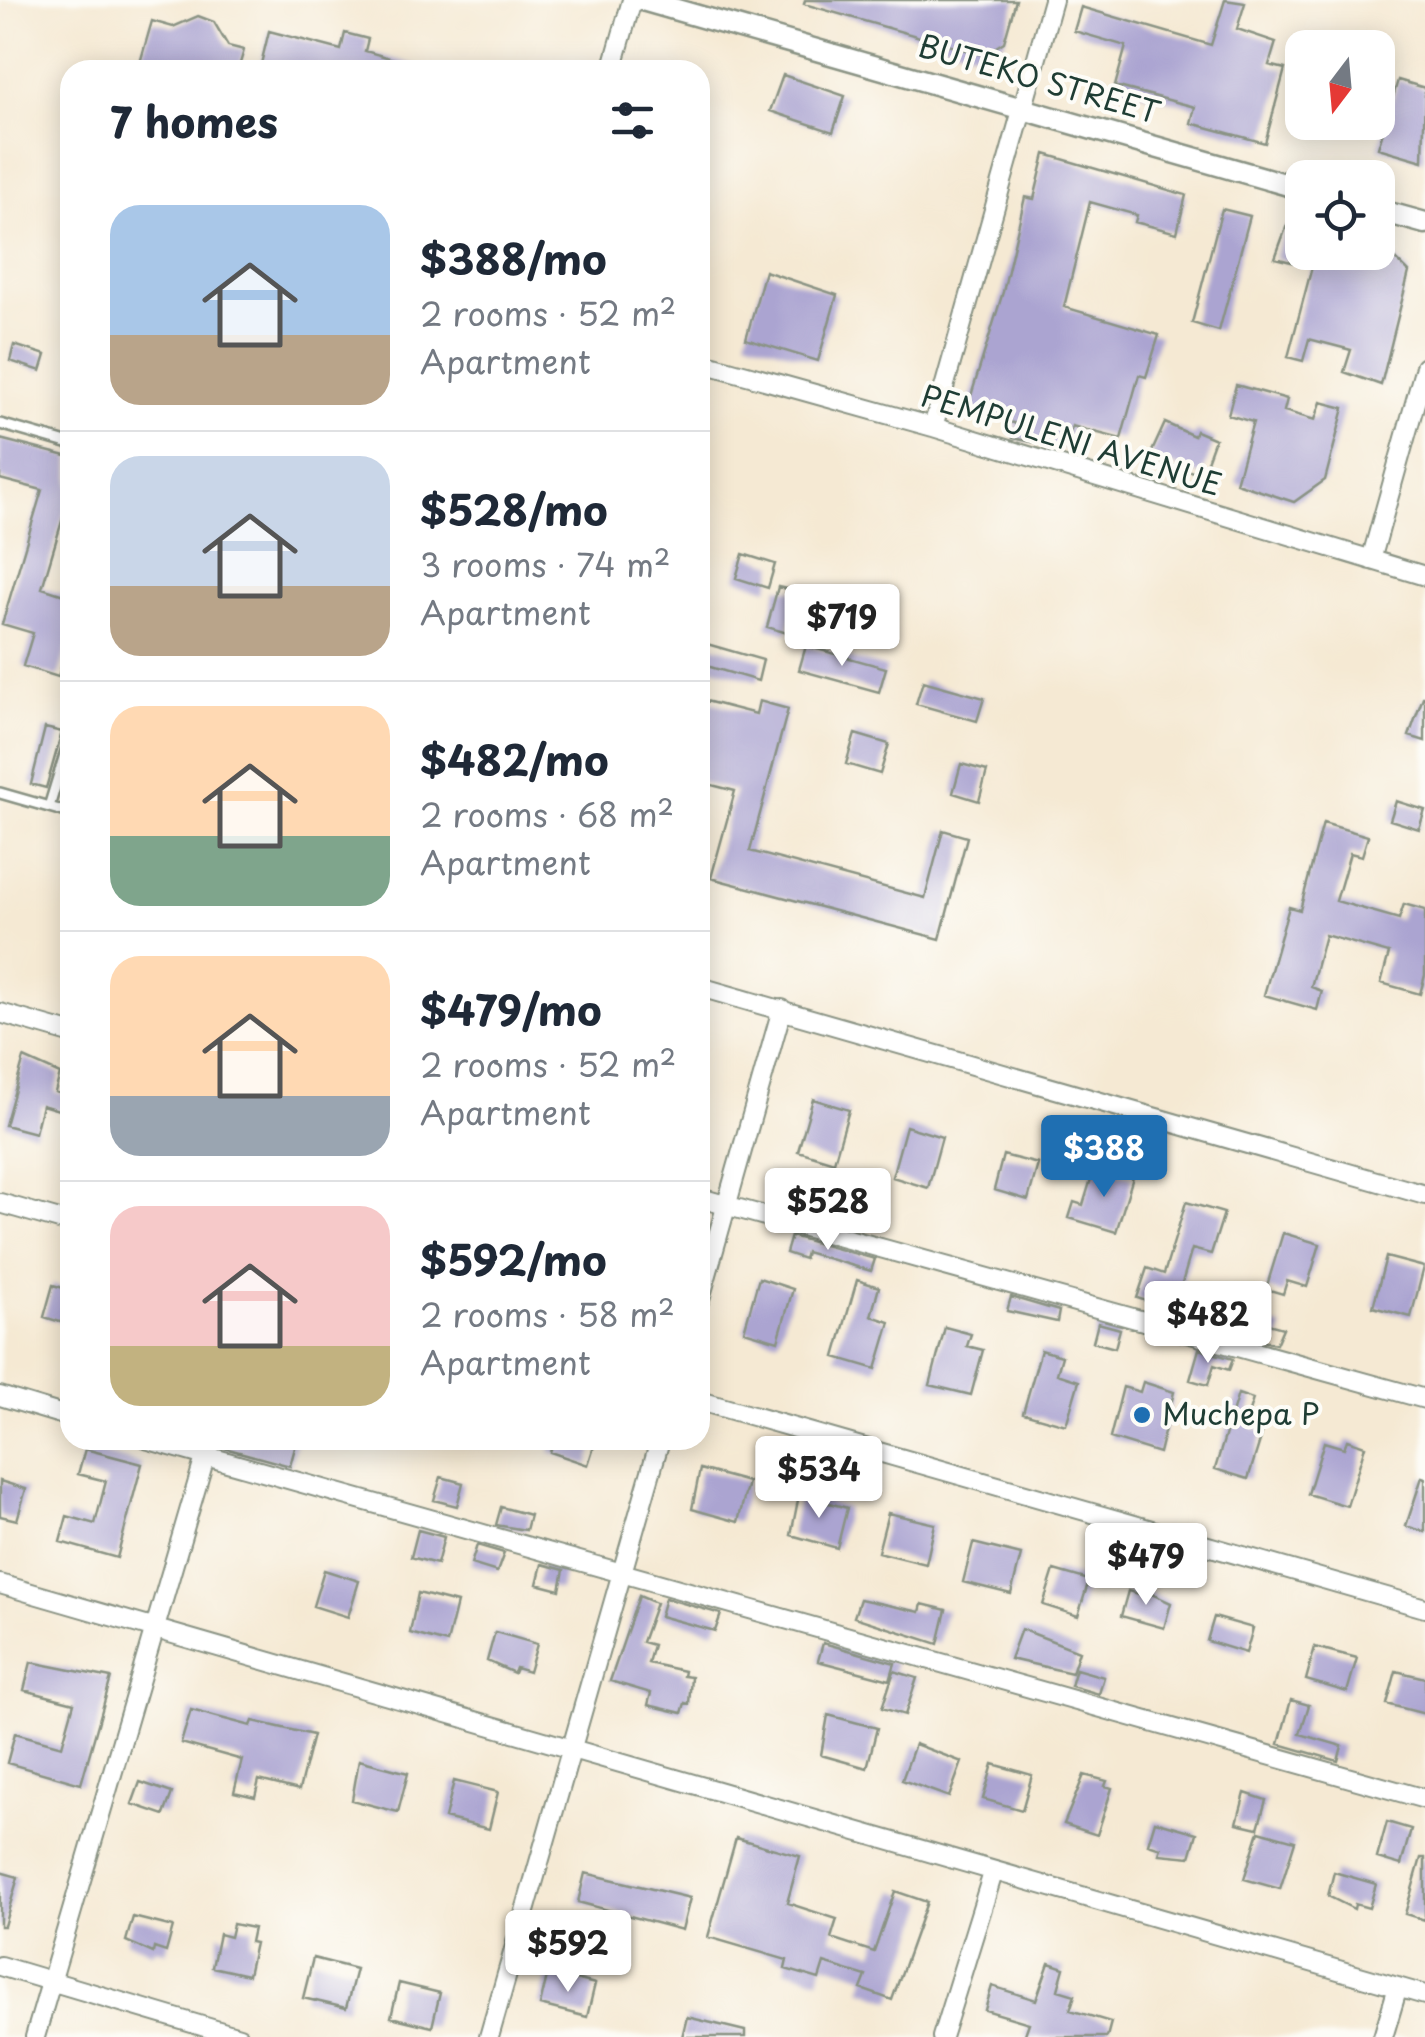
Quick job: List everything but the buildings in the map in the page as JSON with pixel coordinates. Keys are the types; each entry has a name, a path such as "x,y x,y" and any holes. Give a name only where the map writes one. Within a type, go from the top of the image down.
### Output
{"street":[{"path":"615,60 632,0"},
{"name":"BUTEKO STREET","path":"642,0 1285,184"},
{"path":"933,427 1053,0"},
{"path":"1395,215 1425,223"},
{"name":"PEMPULENI AVENUE","path":"710,365 933,427 1425,576"},
{"path":"1371,560 1425,367"},
{"path":"710,990 1425,1194"},
{"path":"710,1262 782,1009"},
{"path":"0,1012 60,1030"},
{"path":"710,1200 1425,1398"},
{"path":"0,1203 60,1220"},
{"path":"0,1396 60,1414"},
{"path":"710,1404 1425,1608"},
{"path":"35,2037 206,1450"},
{"path":"214,1450 620,1573 1425,1799"},
{"path":"489,2037 568,1750 657,1450"},
{"path":"0,1584 1425,1995"},
{"path":"942,2037 993,1872"},
{"path":"0,1966 239,2037"},
{"path":"1383,2037 1398,1988"}],"lane":[{"path":"0,424 60,441"},
{"path":"49,807 60,771"},
{"path":"0,793 60,810"}],"place":[{"name":"Muchepa P","path":"1142,1415"}]}
